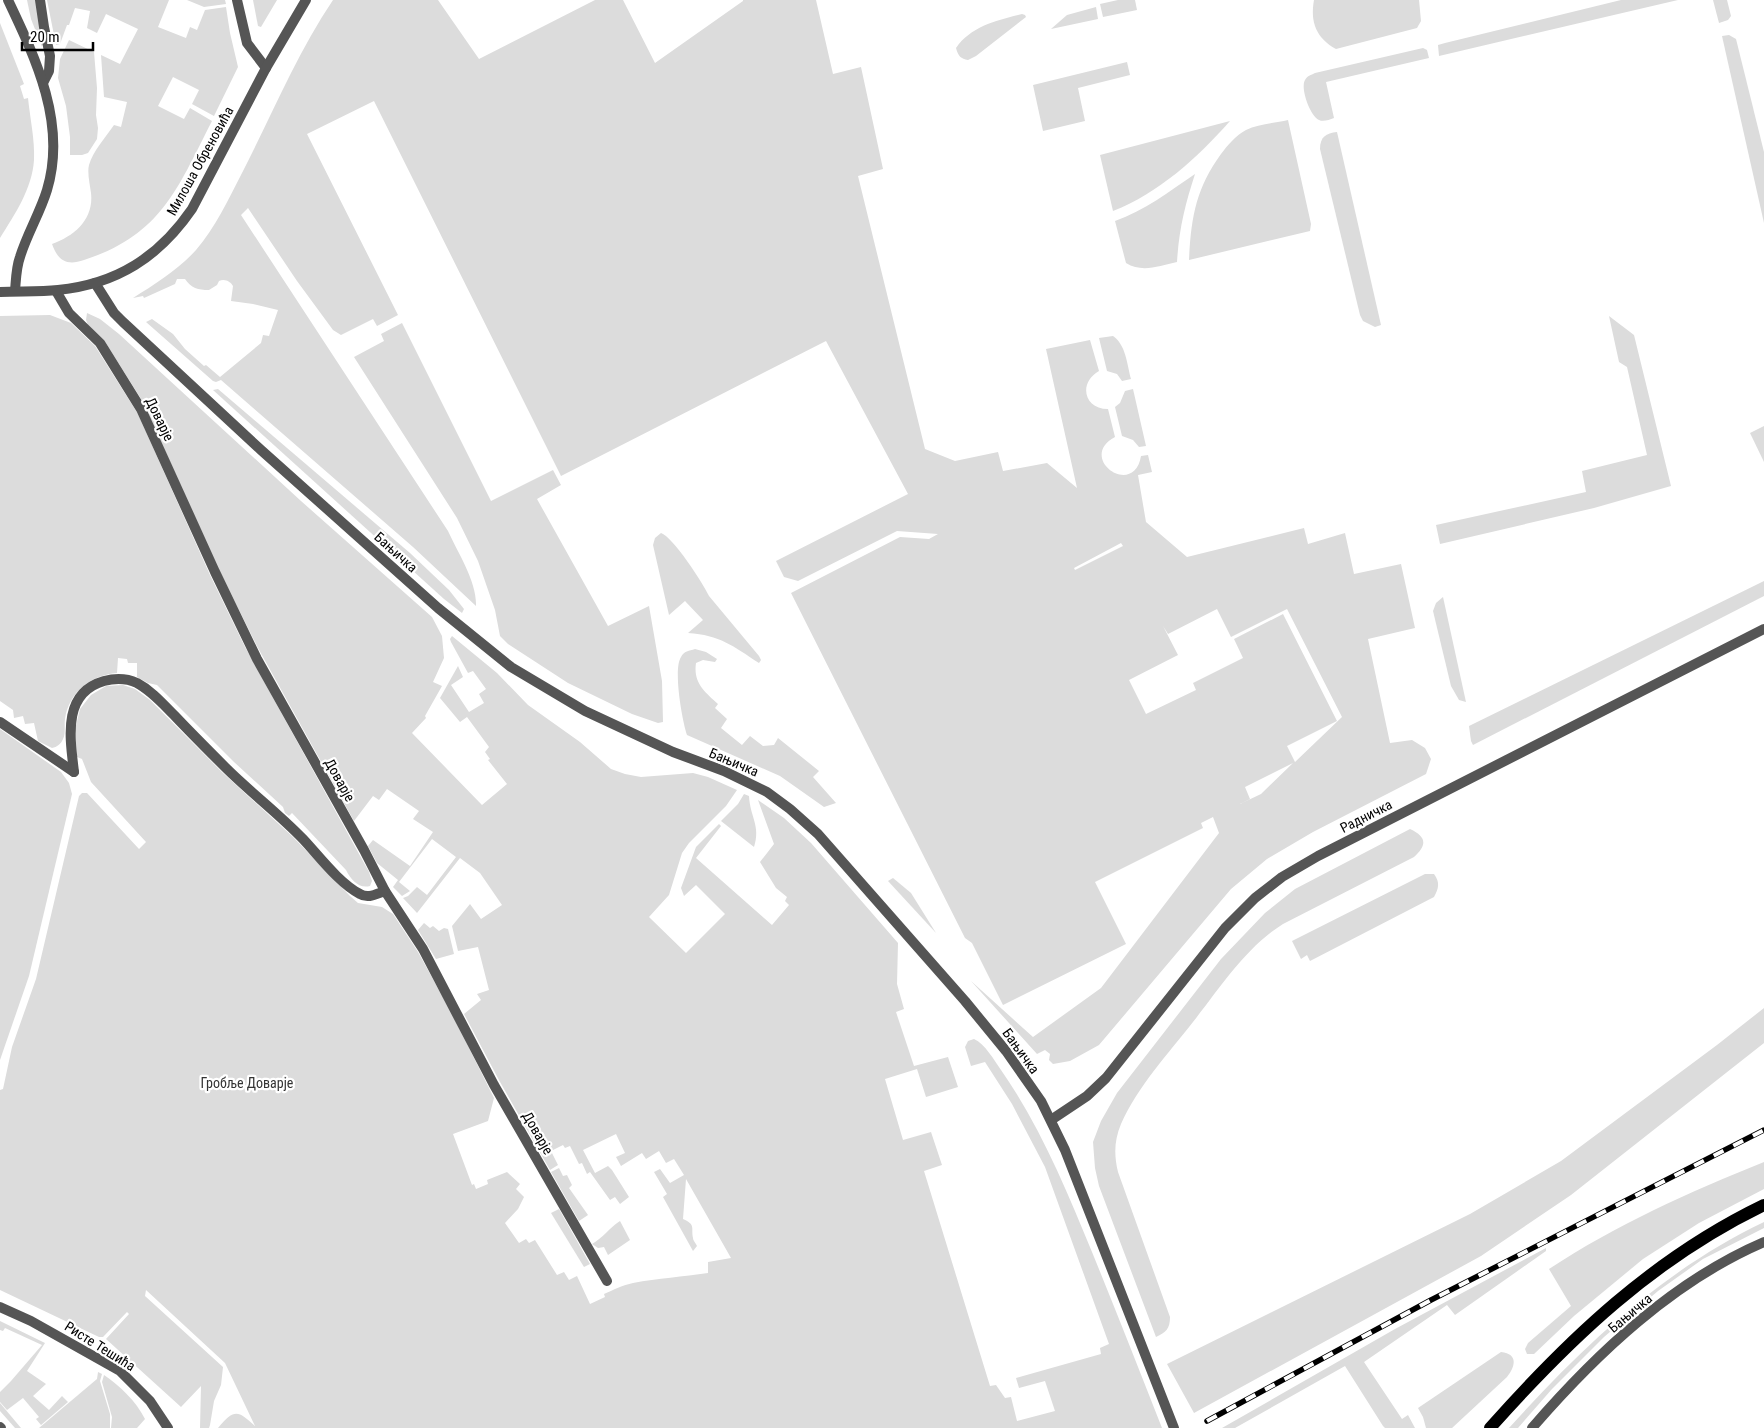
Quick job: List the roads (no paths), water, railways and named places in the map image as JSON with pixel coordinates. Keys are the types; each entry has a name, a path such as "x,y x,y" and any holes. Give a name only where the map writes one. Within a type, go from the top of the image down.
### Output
{"main road":[{"path":"1490,1428 1550,1363 1631,1289 1689,1246 1734,1220 1764,1206"}],"street":[{"path":"8,0 30,47 43,83 52,131 51,171 47,190 20,256 15,291"},
{"path":"40,0 50,56 50,71 43,83"},
{"path":"237,0 247,43 266,68"},
{"name":"Милоша Обреновића","path":"0,292 56,291 95,284 149,257 181,226 192,209 266,68 306,0"},
{"name":"Бањичка","path":"95,284 114,313 261,450 438,608 511,667 585,711 673,752 724,771 767,792 818,834 965,1001 1006,1051 1041,1101 1065,1150 1174,1428"},
{"name":"Доварје","path":"56,291 69,312 100,343 141,409 215,572 253,650 385,891 423,949 494,1085 607,1281"},
{"name":"Радничка","path":"1051,1120 1087,1096 1106,1078 1225,928 1255,898 1282,876 1764,629"},
{"path":"0,722 74,772 70,735 74,707 88,690 98,683 111,679 125,679 135,682 155,696 227,769 293,828 348,885 361,895 367,896 385,891"},
{"name":"Бањичка","path":"1532,1428 1591,1364 1674,1294 1716,1267 1764,1242"},
{"name":"Ристе Тешића","path":"0,1307 39,1326 120,1371 150,1401 168,1428"}],"railway":[{"path":"1207,1421 1431,1300 1764,1130"}],"park label":[{"name":"Гробље Доварје","path":"247,1083"}]}
